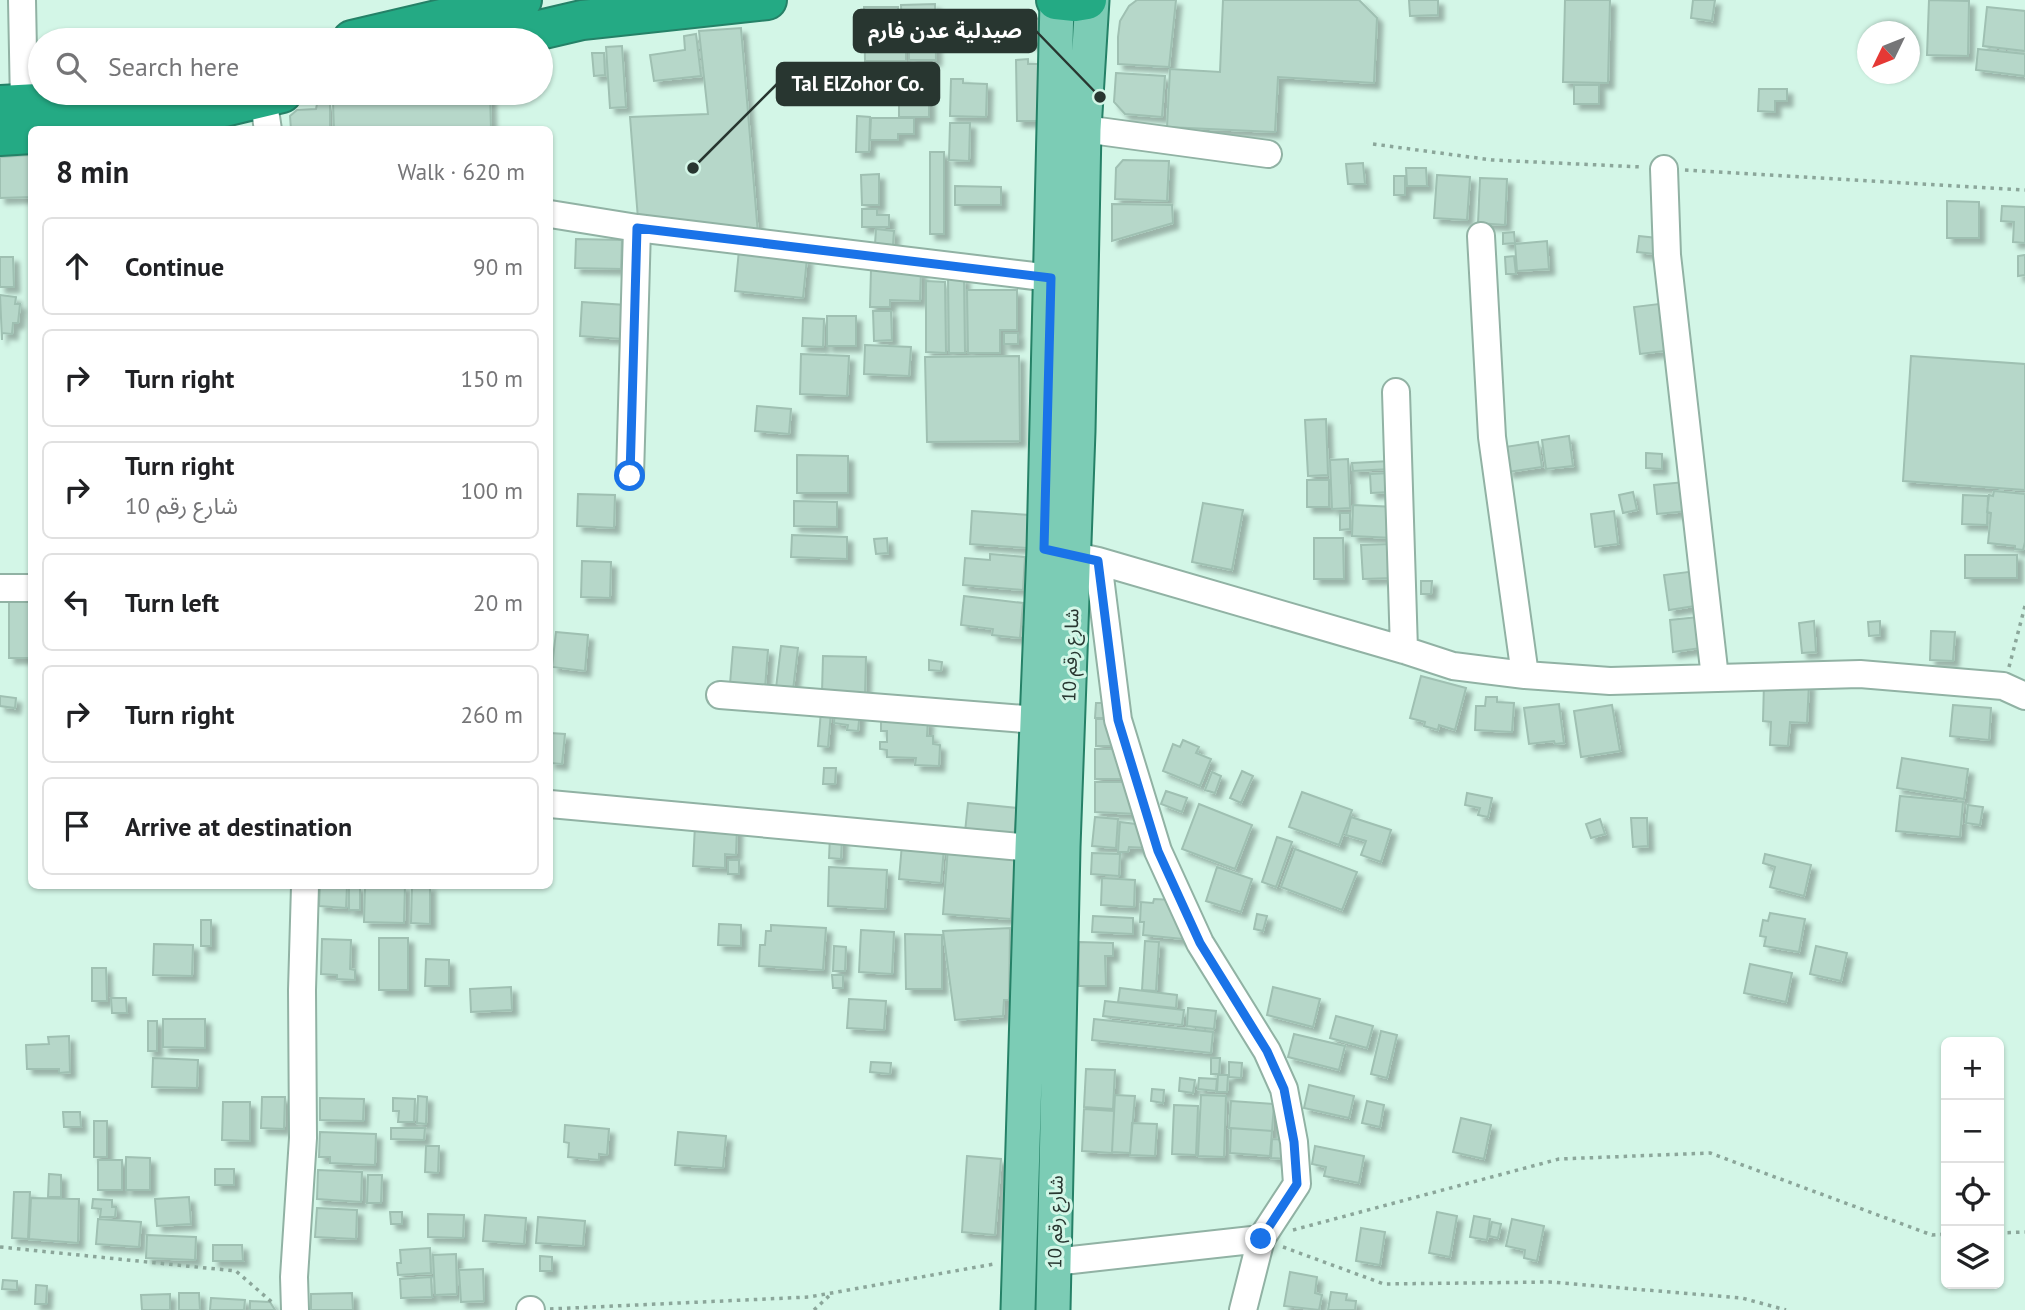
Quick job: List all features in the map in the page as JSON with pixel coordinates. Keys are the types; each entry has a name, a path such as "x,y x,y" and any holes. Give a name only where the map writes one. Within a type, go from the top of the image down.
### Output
{"highway":[{"path":"403,28 522,0"},
{"path":"548,28 582,20 767,0"},
{"path":"1056,0 1087,0"},
{"path":"0,136 19,114 47,105"},
{"path":"90,126 224,107 271,107"}],"main road":[{"name":"شارع رقم 10","path":"1018,1310 1037,720 1072,555 1051,278 1056,0"},
{"name":"شارع رقم 10","path":"1053,1310 1084,130 1092,0"}],"street":[{"path":"19,114 22,0"},
{"path":"1084,130 1268,154"},
{"path":"1664,169 1667,255 1715,678"},
{"path":"553,214 637,228 1051,278"},
{"path":"630,476 637,228"},
{"path":"1481,236 1492,437 1525,675"},
{"path":"1396,392 1404,650"},
{"path":"1072,555 1453,666 1525,675 1611,681 1860,674 2014,691"},
{"path":"1072,555 1158,851 1200,943 1267,1051 1284,1089 1294,1142 1297,1184 1261,1239 1243,1310"},
{"path":"0,588 28,588"},
{"path":"720,695 1037,720"},
{"path":"553,804 1032,848"},
{"path":"295,1310 294,1277 303,1138 302,990 305,889"},
{"path":"1054,1262 1261,1239"}],"path":[{"path":"1373,144 1492,160 2025,190"},
{"path":"2014,691 2025,606"},
{"path":"1261,1239 1559,1159 1710,1153 1932,1235 1941,1234"},
{"path":"2004,1233 2025,1232"},
{"path":"1261,1239 1384,1284 1550,1282 1742,1298 1787,1310"},
{"path":"0,1247 236,1272 281,1310"},
{"path":"531,1310 809,1297 1018,1259"},
{"path":"814,1310 832,1293"}],"building":[{"path":"1137,0 1176,0 1169,67 1118,64 1120,21 1129,6"},
{"path":"1223,0 1359,0 1377,18 1374,83 1278,77 1275,132 1167,127 1170,69 1220,72"},
{"path":"1409,0 1438,0 1438,15 1410,16"},
{"path":"1565,0 1610,0 1608,83 1563,82"},
{"path":"1693,0 1715,0 1712,21 1691,18"},
{"path":"1929,0 1969,1 1968,56 1927,55"},
{"path":"935,4 936,60 909,60 909,36 902,36 901,5"},
{"path":"864,7 898,7 899,38 906,38 906,61 865,61"},
{"path":"1987,7 2025,11 2025,51 1983,46"},
{"path":"1019,18 1045,19 1043,44 1017,42"},
{"path":"741,28 758,234 638,219 630,117 708,114 699,31"},
{"path":"696,34 701,76 654,81 650,55 685,50 684,36"},
{"path":"622,46 626,107 610,108 606,47"},
{"path":"1978,49 2025,54 2025,76 1976,70"},
{"path":"592,53 604,53 605,75 594,76"},
{"path":"1028,59 1028,64 1040,64 1040,121 1017,121 1016,60"},
{"path":"1116,73 1165,76 1162,117 1125,114 1114,102"},
{"path":"951,79 963,79 963,83 987,84 986,117 950,116"},
{"path":"1574,85 1599,85 1599,104 1574,104"},
{"path":"899,87 929,87 929,117 899,117"},
{"path":"1759,89 1787,89 1787,101 1775,101 1775,112 1758,111"},
{"path":"317,105 330,105 330,126 291,126 290,116 297,110 316,109"},
{"path":"333,105 490,105 491,126 334,126"},
{"path":"857,116 870,117 869,152 856,152"},
{"path":"871,118 914,118 914,134 898,134 898,140 870,140"},
{"path":"950,123 970,123 969,161 949,160"},
{"path":"930,152 944,152 944,234 930,234"},
{"path":"28,155 28,197 0,198 0,157"},
{"path":"1123,160 1169,161 1167,201 1115,199 1116,168"},
{"path":"1363,163 1365,184 1348,184 1346,164"},
{"path":"1406,168 1426,168 1427,186 1407,186"},
{"path":"879,174 879,205 862,205 861,175"},
{"path":"1437,175 1470,177 1467,220 1434,218"},
{"path":"1394,176 1405,176 1405,195 1394,195"},
{"path":"1480,178 1507,179 1505,225 1478,223"},
{"path":"955,186 1001,187 1001,205 955,205"},
{"path":"1947,201 1979,202 1979,238 1947,238"},
{"path":"1112,204 1172,205 1173,223 1112,241"},
{"path":"2002,206 2025,207 2025,243 2013,242 2014,222 2001,221"},
{"path":"862,209 877,209 877,215 889,215 889,227 862,227"},
{"path":"876,229 894,231 893,245 875,244"},
{"path":"1514,232 1515,243 1503,244 1503,233"},
{"path":"1639,236 1657,238 1655,254 1637,252"},
{"path":"576,239 622,240 621,269 575,268"},
{"path":"1547,241 1549,269 1517,271 1515,244"},
{"path":"739,250 807,258 803,298 735,291"},
{"path":"2025,255 2025,275 2018,276 2018,256"},
{"path":"1514,256 1516,274 1506,274 1505,257"},
{"path":"0,257 13,257 14,287 0,287"},
{"path":"871,269 921,271 920,301 890,300 890,307 870,307"},
{"path":"964,277 965,353 949,353 948,278"},
{"path":"926,281 945,282 946,353 926,352"},
{"path":"967,290 1017,290 1017,330 1000,330 1000,353 968,353"},
{"path":"0,295 16,297 15,304 20,304 18,323 13,323 12,334 2,333 2,340"},
{"path":"582,302 626,305 623,339 580,336"},
{"path":"1667,303 1673,350 1640,354 1634,307"},
{"path":"873,311 891,311 892,340 874,341"},
{"path":"827,316 856,316 856,346 827,346"},
{"path":"803,318 824,319 823,347 802,346"},
{"path":"1004,333 1018,333 1018,344 1004,344"},
{"path":"865,345 911,347 909,376 864,374"},
{"path":"801,354 849,356 847,396 800,394"},
{"path":"1019,356 1020,441 927,442 925,357"},
{"path":"1911,356 2025,364 2025,490 1903,481"},
{"path":"757,406 791,409 789,434 755,431"},
{"path":"1326,419 1328,475 1308,476 1305,420"},
{"path":"1569,436 1573,466 1546,469 1542,440"},
{"path":"1538,442 1542,467 1508,472 1505,447"},
{"path":"1646,453 1662,454 1662,469 1646,468"},
{"path":"797,455 848,456 848,493 797,493"},
{"path":"1348,459 1350,508 1332,509 1330,460"},
{"path":"1390,461 1391,469 1353,471 1352,463"},
{"path":"1391,473 1391,492 1371,493 1370,474"},
{"path":"1307,480 1329,480 1329,507 1307,507"},
{"path":"1685,482 1688,511 1657,514 1654,485"},
{"path":"1994,491 2025,494 2023,550 2015,549 2015,546 1988,543 1991,513 1987,512 1989,495 1993,496"},
{"path":"1633,492 1637,510 1623,513 1619,495"},
{"path":"578,494 615,495 614,528 577,526"},
{"path":"1963,495 1988,496 1987,525 1962,524"},
{"path":"794,501 837,502 837,527 794,526"},
{"path":"1203,503 1243,510 1232,570 1192,562"},
{"path":"1353,505 1396,507 1394,538 1352,536"},
{"path":"972,511 1030,515 1027,548 970,544"},
{"path":"1614,511 1618,544 1595,547 1591,514"},
{"path":"1340,513 1350,513 1350,529 1340,530"},
{"path":"792,535 847,537 847,559 791,557"},
{"path":"887,538 888,553 876,554 874,539"},
{"path":"1314,538 1343,538 1344,579 1314,579"},
{"path":"1392,544 1394,578 1363,579 1361,545"},
{"path":"990,554 1025,557 1023,590 963,585 965,558 990,560"},
{"path":"1965,555 2017,555 2017,578 1965,578"},
{"path":"582,561 611,562 610,598 581,597"},
{"path":"1696,571 1701,605 1669,610 1664,575"},
{"path":"1421,581 1432,581 1431,594 1421,594"},
{"path":"964,596 1023,603 1020,638 992,635 993,629 961,625"},
{"path":"9,601 28,601 28,658 9,658"},
{"path":"1698,617 1701,648 1673,652 1670,620"},
{"path":"1814,621 1816,652 1802,653 1799,623"},
{"path":"1880,621 1880,635 1869,636 1868,622"},
{"path":"1931,631 1955,632 1953,661 1930,660"},
{"path":"556,632 588,635 585,671 553,667"},
{"path":"781,646 798,648 793,690 776,688"},
{"path":"733,647 768,650 765,688 730,684"},
{"path":"823,656 866,657 865,695 822,693"},
{"path":"929,660 942,662 941,671 929,670"},
{"path":"1421,676 1466,688 1455,730 1439,725 1438,730 1424,726 1425,722 1410,718"},
{"path":"1764,682 1809,684 1807,723 1790,722 1788,746 1770,745 1771,722 1763,721"},
{"path":"0,696 16,698 15,708 0,706"},
{"path":"1486,697 1497,697 1497,702 1514,703 1512,732 1475,730 1476,706 1485,706"},
{"path":"1096,703 1112,703 1112,718 1095,718"},
{"path":"1559,704 1564,743 1555,744 1554,741 1529,744 1524,708"},
{"path":"1612,705 1620,751 1581,757 1574,711"},
{"path":"1953,705 1991,708 1989,740 1950,736"},
{"path":"835,709 860,711 858,731 847,730 848,725 834,723"},
{"path":"821,711 831,712 828,747 818,746"},
{"path":"881,718 928,720 927,736 933,736 933,744 940,745 939,766 915,765 916,758 887,757 887,750 880,749 880,742 887,742 887,731 881,731"},
{"path":"1096,719 1114,719 1118,746 1096,746"},
{"path":"553,733 565,734 562,764 553,763"},
{"path":"1183,740 1199,747 1196,753 1211,759 1200,786 1163,771 1173,744 1180,747"},
{"path":"1095,749 1121,749 1128,779 1095,779"},
{"path":"1902,758 1968,769 1964,799 1897,788"},
{"path":"824,768 836,768 835,784 823,784"},
{"path":"1242,771 1253,776 1241,803 1230,798"},
{"path":"1212,772 1221,776 1215,793 1205,790"},
{"path":"1095,782 1128,782 1138,814 1095,812"},
{"path":"1166,791 1187,798 1182,812 1161,804"},
{"path":"1302,792 1352,810 1339,845 1289,827"},
{"path":"1467,793 1492,798 1488,817 1478,815 1480,808 1465,805"},
{"path":"1900,796 1963,802 1960,837 1896,831"},
{"path":"968,803 1017,808 1014,837 965,832"},
{"path":"1199,804 1252,825 1235,869 1182,849"},
{"path":"1968,805 1983,807 1980,825 1966,823"},
{"path":"1095,817 1118,819 1116,848 1092,846"},
{"path":"1351,817 1391,830 1381,862 1361,855 1366,841 1346,835"},
{"path":"1631,818 1647,818 1648,846 1633,847"},
{"path":"1600,819 1605,834 1591,838 1586,824"},
{"path":"1120,822 1144,825 1148,848 1129,847 1128,852 1118,852"},
{"path":"695,825 737,827 736,855 725,854 725,868 693,866"},
{"path":"830,836 842,837 841,859 829,858"},
{"path":"1277,837 1292,842 1276,887 1262,882"},
{"path":"902,844 944,848 941,883 899,879"},
{"path":"948,847 1016,852 1011,919 943,914"},
{"path":"1295,849 1357,872 1342,910 1281,887"},
{"path":"1092,853 1120,854 1119,876 1091,874"},
{"path":"1765,854 1811,865 1804,896 1770,887 1775,867 1763,863"},
{"path":"728,860 739,860 739,874 728,874"},
{"path":"829,867 887,870 885,909 828,906"},
{"path":"1217,867 1252,879 1241,912 1206,901"},
{"path":"1102,878 1135,880 1134,907 1101,905"},
{"path":"320,889 347,889 346,908 319,906"},
{"path":"349,889 360,889 360,910 349,910"},
{"path":"365,889 405,889 404,923 364,922"},
{"path":"412,889 430,889 430,924 411,923"},
{"path":"1154,899 1173,900 1172,915 1177,915 1176,923 1184,924 1183,939 1143,935 1144,922 1140,922 1141,902 1153,903"},
{"path":"1770,913 1805,919 1799,952 1764,946 1766,937 1760,936 1763,920 1768,921"},
{"path":"1257,914 1267,916 1263,931 1254,929"},
{"path":"1093,916 1133,918 1133,934 1092,932"},
{"path":"201,920 211,920 211,946 201,946"},
{"path":"719,924 741,925 741,946 718,945"},
{"path":"771,925 826,928 823,970 759,966 760,945 765,945 766,931 771,931"},
{"path":"1010,928 1009,1000 1004,1000 1003,1016 955,1020 943,931"},
{"path":"861,930 894,932 892,974 859,972"},
{"path":"905,934 942,935 942,989 906,989"},
{"path":"379,938 408,938 408,990 379,990"},
{"path":"322,939 351,940 350,969 355,970 355,980 337,979 337,975 321,974"},
{"path":"1145,941 1159,942 1156,991 1142,990"},
{"path":"1079,942 1113,943 1113,956 1105,956 1106,986 1079,986"},
{"path":"154,944 193,945 192,976 153,975"},
{"path":"834,946 846,947 845,971 833,971"},
{"path":"1816,946 1847,953 1841,981 1810,974"},
{"path":"426,959 449,960 449,986 425,986"},
{"path":"1750,964 1792,973 1786,1002 1744,993"},
{"path":"92,968 106,968 107,1001 92,1001"},
{"path":"832,975 843,975 843,988 833,988"},
{"path":"511,987 512,1010 471,1012 470,989"},
{"path":"1273,987 1320,999 1313,1027 1267,1015"},
{"path":"1120,988 1177,995 1176,1008 1118,1002"},
{"path":"111,998 126,998 127,1013 112,1013"},
{"path":"849,999 886,1001 884,1030 847,1028"},
{"path":"1105,1001 1184,1010 1182,1025 1103,1016"},
{"path":"1188,1008 1216,1011 1214,1029 1187,1026"},
{"path":"1336,1016 1373,1026 1367,1048 1330,1038"},
{"path":"163,1019 205,1019 205,1048 163,1047"},
{"path":"1094,1019 1213,1032 1211,1053 1092,1040"},
{"path":"148,1021 157,1021 157,1051 148,1051"},
{"path":"1381,1031 1397,1035 1387,1078 1371,1074"},
{"path":"1294,1034 1345,1046 1339,1070 1288,1057"},
{"path":"69,1036 70,1072 59,1073 59,1069 27,1069 26,1045 49,1044 48,1037"},
{"path":"153,1058 198,1060 197,1088 152,1087"},
{"path":"1211,1058 1220,1058 1219,1074 1211,1074"},
{"path":"871,1062 891,1063 890,1074 870,1072"},
{"path":"1229,1062 1242,1063 1241,1078 1229,1077"},
{"path":"1086,1069 1115,1070 1113,1109 1084,1107"},
{"path":"1218,1075 1228,1075 1227,1092 1217,1092"},
{"path":"1180,1078 1195,1080 1193,1093 1179,1091"},
{"path":"1199,1078 1217,1079 1216,1091 1198,1089"},
{"path":"1309,1085 1354,1096 1349,1118 1304,1108"},
{"path":"1152,1089 1164,1090 1163,1103 1151,1101"},
{"path":"1115,1095 1135,1096 1130,1153 1112,1152"},
{"path":"1201,1095 1226,1096 1224,1157 1198,1156"},
{"path":"418,1096 427,1097 426,1124 417,1123"},
{"path":"262,1097 285,1097 284,1129 261,1128"},
{"path":"320,1098 364,1099 363,1121 320,1120"},
{"path":"393,1098 415,1099 414,1122 398,1122 399,1111 393,1111"},
{"path":"1231,1101 1274,1104 1272,1131 1229,1128"},
{"path":"1367,1101 1384,1105 1380,1127 1362,1123"},
{"path":"223,1102 250,1102 250,1141 222,1140"},
{"path":"1174,1105 1198,1106 1196,1155 1172,1154"},
{"path":"1084,1109 1114,1111 1112,1153 1082,1151"},
{"path":"63,1112 80,1112 81,1127 64,1127"},
{"path":"1461,1118 1491,1125 1484,1159 1453,1152"},
{"path":"94,1121 107,1121 107,1157 94,1157"},
{"path":"1132,1123 1157,1124 1155,1156 1130,1155"},
{"path":"565,1125 609,1129 607,1155 599,1154 599,1160 568,1157 569,1143 564,1142"},
{"path":"391,1128 425,1128 424,1140 391,1139"},
{"path":"1231,1128 1272,1131 1270,1156 1230,1153"},
{"path":"320,1132 376,1134 375,1165 330,1163 330,1157 319,1157"},
{"path":"678,1132 726,1136 723,1168 675,1165"},
{"path":"1272,1139 1289,1140 1288,1159 1271,1158"},
{"path":"426,1146 439,1146 438,1173 425,1172"},
{"path":"1315,1146 1364,1156 1359,1183 1324,1176 1326,1167 1312,1164"},
{"path":"967,1156 1001,1159 995,1235 962,1232"},
{"path":"126,1157 150,1158 150,1190 126,1190"},
{"path":"98,1160 122,1160 122,1190 98,1190"},
{"path":"215,1169 234,1169 234,1185 215,1185"},
{"path":"318,1170 362,1172 361,1202 317,1199"},
{"path":"49,1174 61,1175 61,1197 48,1197"},
{"path":"368,1175 382,1175 381,1203 367,1203"},
{"path":"14,1192 30,1192 28,1239 12,1238"},
{"path":"189,1197 191,1224 157,1226 155,1199"},
{"path":"31,1198 79,1199 78,1243 29,1239"},
{"path":"93,1199 112,1200 112,1207 116,1207 115,1217 100,1217 101,1209 92,1208"},
{"path":"317,1208 357,1210 356,1239 315,1237"},
{"path":"390,1212 402,1212 402,1224 391,1224"},
{"path":"1437,1212 1457,1216 1450,1257 1429,1253"},
{"path":"428,1214 464,1215 463,1238 428,1237"},
{"path":"485,1215 526,1218 524,1244 483,1241"},
{"path":"1474,1216 1490,1219 1487,1240 1470,1237"},
{"path":"538,1217 585,1221 583,1246 536,1243"},
{"path":"98,1219 141,1222 139,1247 96,1244"},
{"path":"1512,1219 1544,1226 1537,1261 1524,1258 1525,1250 1506,1246"},
{"path":"1492,1222 1501,1224 1498,1238 1489,1236"},
{"path":"1361,1228 1385,1232 1380,1265 1356,1261"},
{"path":"147,1235 196,1237 195,1260 146,1258"},
{"path":"213,1245 242,1245 243,1261 213,1261"},
{"path":"430,1248 431,1273 398,1275 400,1250"},
{"path":"456,1254 457,1294 435,1295 433,1255"},
{"path":"540,1256 552,1257 552,1271 540,1271"},
{"path":"483,1269 484,1301 461,1302 459,1270"},
{"path":"1290,1272 1317,1277 1315,1293 1322,1295 1319,1310 1284,1306"},
{"path":"431,1277 432,1297 401,1298 400,1279"},
{"path":"3,1280 17,1281 17,1290 2,1289"},
{"path":"36,1285 47,1286 46,1304 35,1304"},
{"path":"1331,1292 1347,1294 1346,1300 1356,1301 1355,1310 1328,1310"},
{"path":"179,1293 199,1293 200,1310 179,1310"},
{"path":"352,1293 353,1310 311,1310 311,1294"},
{"path":"170,1294 170,1310 142,1310 141,1295"},
{"path":"211,1298 245,1300 244,1310 210,1310"},
{"path":"250,1301 270,1302 275,1310 250,1310"}],"place":[{"name":"صيدلية عدن فارم","path":"1100,97"},
{"name":"Tal ElZohor Co.","path":"693,168"}],"route":[{"path":"630,476 637,228 1051,278 1044,549 1098,561 1118,720 1158,851 1200,943 1267,1051 1284,1089 1294,1142 1297,1184 1261,1239"}]}
